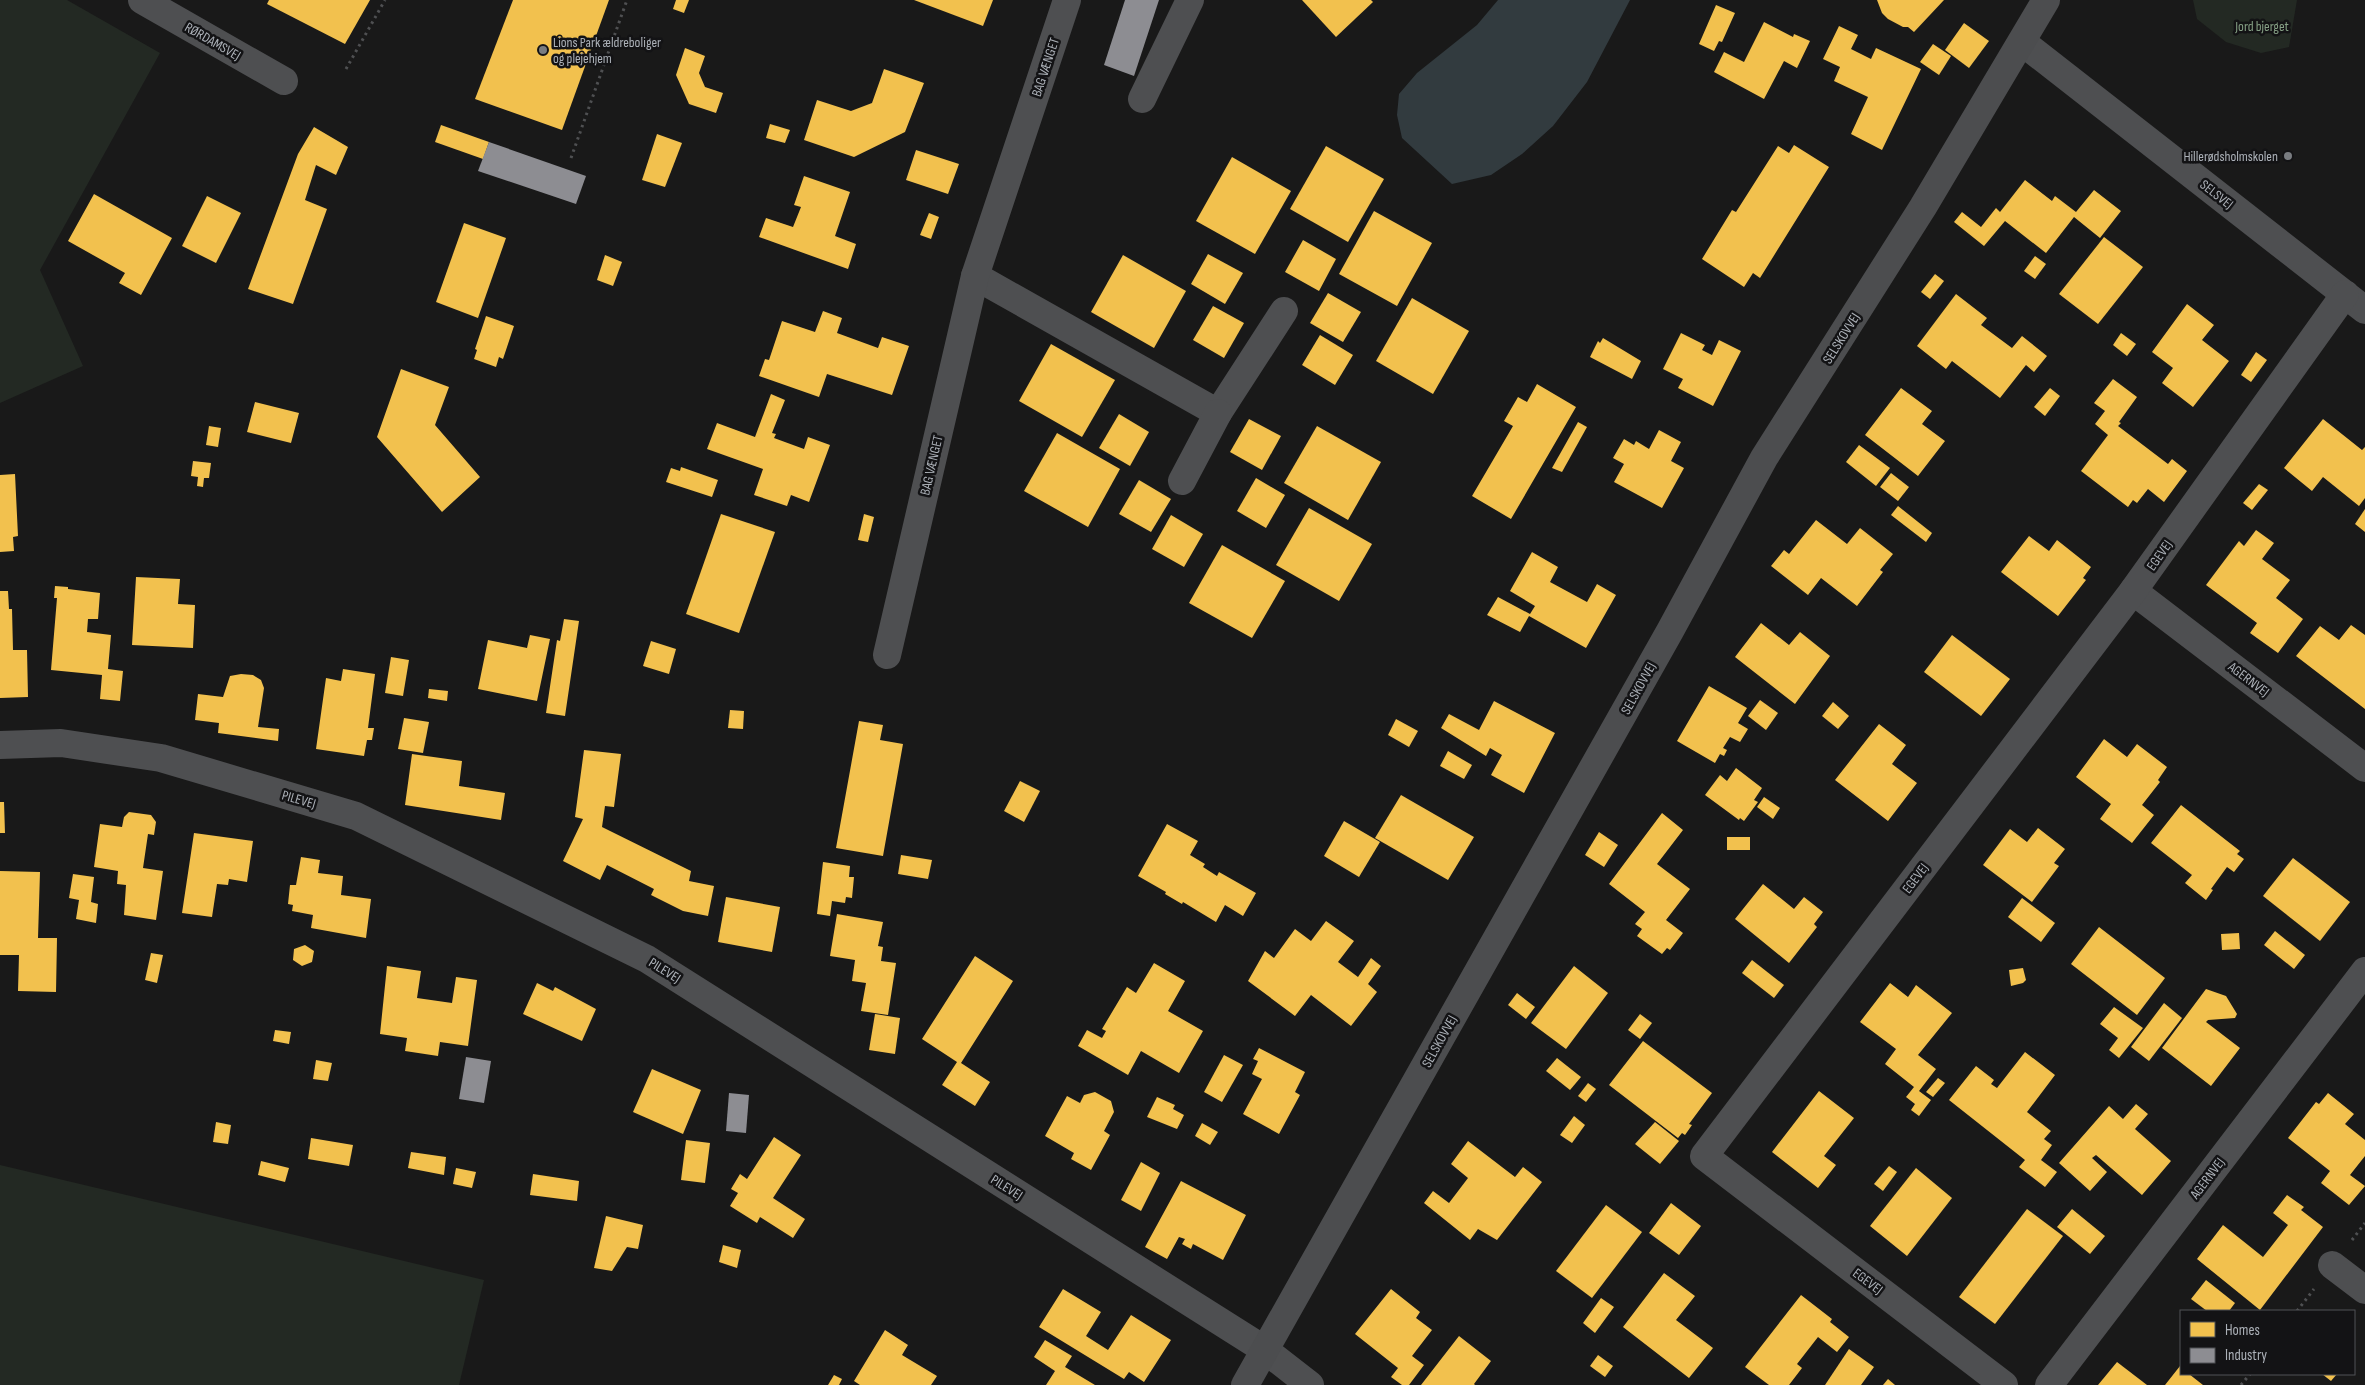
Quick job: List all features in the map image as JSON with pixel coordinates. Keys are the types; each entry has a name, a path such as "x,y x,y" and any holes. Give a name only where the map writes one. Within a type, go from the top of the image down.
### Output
{"street":[{"name":"RØRDAMSVEJ","path":"142,0 284,81"},
{"name":"BAG VÆNGET","path":"887,655 976,276 1066,0"},
{"path":"1142,100 1190,0"},
{"name":"SELSKOVVEJ","path":"1245,1385 1656,657 1764,458 1923,207 2046,0"},
{"name":"SELSVEJ","path":"2022,42 2355,302"},
{"path":"976,276 1218,413"},
{"name":"EGEVEJ","path":"2004,1385 1704,1156 2355,302"},
{"path":"1182,481 1218,413 1284,311"},
{"name":"AGERNVEJ","path":"2133,591 2365,768"},
{"name":"PILEVEJ","path":"0,745 61,743 161,758 356,816 647,959 1265,1350 1310,1385"},
{"name":"AGERNVEJ","path":"2049,1385 2365,971"},
{"path":"2332,1265 2365,1290"}],"path":[{"path":"346,69 385,0"},
{"path":"571,158 627,0"},
{"path":"2241,1385 2249,1375"}],"green space":[{"path":"0,0 67,0 160,53 40,270 83,366 0,403"},
{"name":"Jord bjerget","path":"2193,0 2297,0 2289,47 2261,53 2226,42 2197,19"},
{"path":"0,1165 484,1280 459,1385 0,1385"}],"shaded area":[{"path":"1498,0 1630,0 1587,82 1553,126 1522,154 1491,175 1452,184 1402,138 1397,115 1399,94 1417,73 1477,25"}],"building: Homes":[{"path":"269,0 370,0 345,44 267,4"},
{"name":"Lions Park ældreboliger og plejehjem","path":"513,0 609,0 562,130 475,99"},
{"path":"676,0 689,0 684,13 673,9"},
{"path":"914,0 993,0 983,26"},
{"path":"1302,0 1371,0 1373,2 1336,37"},
{"path":"1877,0 1944,0 1914,32 1908,27 1903,27 1888,19 1882,13"},
{"path":"1716,5 1735,13 1722,42 1719,41 1714,51 1699,44"},
{"path":"1764,22 1793,37 1794,34 1810,41 1797,68 1784,61 1764,99 1714,72 1724,52 1744,62"},
{"path":"1964,23 1989,41 1969,68 1945,50"},
{"path":"1839,26 1858,35 1851,49 1871,59 1876,48 1921,69 1882,150 1851,134 1868,97 1834,81 1840,67 1823,59"},
{"path":"1933,44 1951,56 1939,75 1920,62"},
{"path":"685,48 705,56 699,73 705,87 723,93 716,113 689,104 676,75"},
{"path":"884,69 924,83 905,132 854,157 804,140 817,100 851,111 872,103"},
{"path":"770,124 790,130 785,143 766,138"},
{"path":"441,125 489,142 483,159 435,142"},
{"path":"314,127 348,147 336,175 316,165 305,200 327,209 293,304 248,289 298,154"},
{"path":"657,134 682,143 665,187 642,180"},
{"path":"1794,145 1829,167 1760,278 1753,273 1744,287 1702,259 1732,210 1736,212 1778,146 1789,153"},
{"path":"1326,146 1384,179 1348,242 1290,209"},
{"path":"916,150 959,164 948,194 906,180"},
{"path":"1232,157 1291,191 1255,254 1196,221"},
{"path":"804,176 850,192 835,236 856,244 848,269 759,237 766,218 793,227 801,207 794,205"},
{"path":"2025,180 2052,201 2055,196 2076,212 2094,190 2121,211 2100,238 2074,217 2046,253 2005,221 1984,246 1954,222 1962,212 1981,227 1996,208 2000,212"},
{"path":"94,194 172,238 141,295 119,283 125,273 68,241"},
{"path":"207,196 241,213 216,263 182,246"},
{"path":"1374,211 1432,243 1397,306 1339,274"},
{"path":"929,213 939,217 931,239 920,235"},
{"path":"464,223 506,238 478,318 436,302"},
{"path":"2104,237 2143,267 2098,324 2059,294"},
{"path":"1303,240 1336,259 1319,291 1285,272"},
{"path":"1208,254 1243,273 1225,304 1191,284"},
{"path":"605,255 622,262 613,286 597,280"},
{"path":"1123,255 1186,291 1154,348 1091,312"},
{"path":"2035,256 2046,264 2035,279 2024,271"},
{"path":"1935,274 1944,281 1930,299 1921,292"},
{"path":"1328,293 1361,312 1343,342 1310,323"},
{"path":"1956,294 1987,318 1981,325 2012,348 2022,336 2047,356 2034,372 2026,365 2000,398 1952,361 1946,369 1917,346"},
{"path":"1412,298 1469,331 1433,394 1376,361"},
{"path":"2187,304 2214,325 2202,340 2229,361 2193,407 2162,383 2173,368 2152,352"},
{"path":"1213,306 1244,323 1224,358 1193,340"},
{"path":"823,311 842,318 837,333 878,348 882,337 909,346 892,395 827,374 819,397 759,376 765,359 769,360 782,321 815,332"},
{"path":"486,316 514,326 503,359 499,357 496,367 474,359 477,350 475,349"},
{"path":"1681,333 1705,345 1702,350 1712,355 1719,340 1741,351 1713,406 1678,388 1683,379 1663,369"},
{"path":"2121,333 2136,344 2127,356 2113,345"},
{"path":"1320,335 1353,355 1335,385 1302,365"},
{"path":"1603,338 1641,361 1632,379 1590,357 1598,341 1600,343"},
{"path":"1051,344 1115,380 1082,437 1019,401"},
{"path":"2256,352 2267,360 2251,382 2241,375"},
{"path":"401,369 449,387 435,425 480,477 442,512 377,437"},
{"path":"2113,379 2137,397 2118,426 2168,464 2172,459 2187,471 2164,502 2148,489 2137,503 2133,500 2128,507 2081,471 2108,435 2095,424 2105,411 2094,403"},
{"path":"1537,384 1576,407 1511,519 1472,496 1513,426 1504,421 1518,397 1527,402"},
{"path":"1901,388 1932,411 1922,424 1945,441 1918,476 1865,435"},
{"path":"2050,388 2060,396 2045,416 2034,407"},
{"path":"771,394 785,400 772,433 776,434 774,438 804,449 808,437 830,445 809,502 791,495 787,506 754,495 763,469 707,449 717,423 755,437"},
{"path":"255,402 299,413 291,443 247,432"},
{"path":"1119,414 1149,432 1130,466 1099,448"},
{"path":"1249,419 1281,436 1262,470 1230,452"},
{"path":"2323,419 2362,450 2365,447 2365,498 2359,506 2323,477 2312,491 2284,468"},
{"path":"1578,422 1587,427 1562,472 1552,468"},
{"path":"209,426 221,428 218,447 206,445"},
{"path":"1317,426 1381,462 1348,520 1284,483"},
{"path":"1659,430 1681,442 1671,461 1684,468 1662,508 1614,482 1624,464 1613,458 1624,439 1634,445 1636,441 1649,449"},
{"path":"1057,433 1120,469 1088,527 1024,491"},
{"path":"1859,445 1890,468 1876,486 1846,462"},
{"path":"193,461 211,463 209,478 204,478 203,487 197,486 198,477 191,476"},
{"path":"681,467 718,480 712,497 666,482 671,468 680,471"},
{"path":"1891,473 1909,487 1898,501 1880,487"},
{"path":"15,474 18,536 13,537 14,551 0,552 0,475"},
{"path":"1256,478 1285,495 1266,528 1237,511"},
{"path":"1139,480 1171,499 1151,532 1119,514"},
{"path":"2259,484 2268,490 2252,510 2243,503"},
{"path":"1898,506 1932,533 1926,542 1891,515"},
{"path":"1309,508 1372,544 1339,601 1276,565"},
{"path":"2365,509 2365,532 2355,524"},
{"path":"721,514 775,532 739,633 686,614"},
{"path":"864,514 874,517 868,542 858,540"},
{"path":"1171,515 1203,534 1184,567 1152,549"},
{"path":"1816,520 1847,544 1860,528 1893,554 1880,570 1883,572 1857,606 1821,578 1808,595 1771,566 1784,550 1789,554"},
{"path":"2256,530 2274,543 2262,559 2290,580 2276,598 2303,619 2278,653 2250,633 2257,623 2206,585 2239,541 2244,546"},
{"path":"2029,536 2049,551 2057,540 2091,567 2083,578 2086,580 2058,616 2001,572"},
{"path":"1222,545 1285,581 1252,638 1189,603"},
{"path":"1532,552 1558,567 1550,582 1587,602 1597,584 1616,595 1586,648 1529,616 1520,632 1487,615 1498,597 1530,614 1535,606 1510,591"},
{"path":"136,577 180,579 178,604 195,605 193,648 132,645"},
{"path":"55,586 100,593 98,619 88,619 87,632 111,635 108,669 123,671 120,701 100,699 102,675 51,670 57,598 54,598"},
{"path":"0,591 8,591 9,609 12,609 13,650 27,650 28,697 0,698"},
{"path":"564,619 579,621 565,716 546,713 557,640 560,641"},
{"path":"1761,623 1789,645 1800,632 1830,656 1795,704 1735,657"},
{"path":"2351,625 2365,635 2365,709 2296,656 2320,626 2339,640"},
{"path":"530,635 550,639 537,701 478,689 488,640 527,648"},
{"path":"1952,635 2010,679 1981,716 1924,672"},
{"path":"651,641 676,649 669,674 643,666"},
{"path":"391,657 409,660 403,696 385,693"},
{"path":"343,669 375,674 368,728 374,728 372,740 367,740 364,756 316,749 326,678 341,681"},
{"path":"241,674 253,675 261,680 264,688 258,727 279,729 278,741 218,733 219,723 195,720 198,694 223,697 230,676"},
{"path":"1709,686 1747,708 1738,723 1748,729 1740,742 1730,737 1723,748 1727,750 1724,756 1720,754 1715,763 1677,741"},
{"path":"429,689 448,691 447,701 428,698"},
{"path":"1760,700 1778,713 1766,730 1748,716"},
{"path":"1494,701 1555,733 1524,793 1491,775 1502,755 1490,748 1486,756 1441,728 1449,714 1479,730"},
{"path":"1833,702 1849,716 1838,729 1822,716"},
{"path":"730,710 744,711 743,729 728,728"},
{"path":"404,718 429,722 423,753 398,749"},
{"path":"1396,719 1418,731 1409,747 1388,735"},
{"path":"859,721 883,725 880,740 903,744 883,856 836,848"},
{"path":"1879,724 1906,745 1892,764 1917,783 1888,821 1835,780"},
{"path":"2104,739 2127,757 2137,744 2167,767 2158,780 2160,782 2142,805 2154,815 2132,843 2100,819 2111,804 2076,777"},
{"path":"584,750 621,754 614,807 605,806 602,827 691,871 689,881 714,886 708,916 683,911 651,895 654,889 607,865 600,880 563,861 583,819 575,817"},
{"path":"1448,751 1472,765 1464,779 1440,766"},
{"path":"412,754 462,761 459,786 505,793 501,820 405,805"},
{"path":"1736,768 1762,788 1754,800 1758,802 1744,821 1740,818 1739,820 1705,795 1720,775 1727,781"},
{"path":"1020,781 1040,791 1024,822 1004,811"},
{"path":"1401,795 1474,837 1448,880 1375,838"},
{"path":"1764,797 1780,808 1773,819 1757,807"},
{"path":"0,802 4,802 5,833 0,833"},
{"path":"2181,805 2240,851 2237,854 2244,859 2234,872 2227,867 2211,889 2213,890 2206,900 2185,883 2192,875 2151,843"},
{"path":"129,812 151,815 156,822 154,835 148,834 143,868 163,871 156,920 124,915 126,885 117,884 118,871 94,867 100,824 122,827 124,817"},
{"path":"1662,813 1683,830 1657,864 1690,889 1666,920 1683,933 1670,950 1667,948 1662,954 1637,936 1642,929 1635,924 1645,912 1609,884"},
{"path":"1344,821 1380,842 1359,877 1324,856"},
{"path":"1167,824 1198,841 1190,855 1205,864 1203,867 1217,876 1219,872 1256,893 1243,916 1225,905 1216,922 1183,902 1182,904 1165,894 1166,892 1138,876"},
{"path":"2038,828 2065,849 2054,863 2059,866 2032,902 1983,865 2010,829 2027,842"},
{"path":"1599,832 1618,845 1604,867 1585,855"},
{"path":"194,833 253,841 247,882 229,879 228,885 217,884 212,917 182,913"},
{"path":"1727,837 1750,837 1750,850 1727,850"},
{"path":"901,855 932,860 928,879 898,874"},
{"path":"301,857 320,860 318,873 343,876 341,895 371,899 366,938 311,928 313,915 292,911 293,905 288,904 290,885 296,885"},
{"path":"2293,858 2350,902 2320,941 2263,896"},
{"path":"823,862 850,866 849,877 854,877 852,898 846,897 845,903 832,901 830,916 817,914"},
{"path":"0,871 40,872 38,938 57,938 56,992 18,991 19,955 0,955"},
{"path":"73,874 94,877 91,902 98,904 96,923 76,919 79,900 69,898"},
{"path":"1763,884 1794,909 1804,897 1823,912 1814,924 1817,927 1789,963 1735,919"},
{"path":"726,897 780,907 772,952 718,942"},
{"path":"2022,898 2055,923 2041,942 2008,917"},
{"path":"837,914 883,922 878,946 883,947 881,961 896,963 888,1015 861,1011 866,983 852,981 855,960 830,956"},
{"path":"1326,921 1354,941 1338,962 1358,977 1371,958 1381,966 1368,984 1377,992 1351,1026 1311,995 1295,1016 1248,981 1265,951 1274,958 1295,929 1311,941"},
{"path":"2099,927 2165,978 2137,1015 2071,964"},
{"path":"2275,931 2305,955 2294,969 2264,945"},
{"path":"2239,933 2240,949 2222,950 2221,934"},
{"path":"305,945 314,951 312,962 302,966 293,960 294,949"},
{"path":"151,953 163,955 157,983 145,980"},
{"path":"975,956 1013,981 961,1063 990,1082 975,1106 942,1085 957,1062 922,1039"},
{"path":"1752,960 1784,985 1774,998 1742,973"},
{"path":"1154,963 1185,981 1168,1011 1203,1031 1179,1073 1141,1051 1128,1075 1078,1046 1087,1030 1102,1038 1106,1031 1102,1029 1127,987 1136,993"},
{"path":"387,966 421,971 417,998 452,1003 456,977 477,980 468,1046 440,1042 438,1056 405,1051 407,1038 380,1034"},
{"path":"1574,966 1608,993 1566,1049 1531,1023"},
{"path":"2023,968 2026,980 2023,983 2011,986 2009,970"},
{"path":"537,983 553,991 555,987 596,1009 582,1041 523,1014"},
{"path":"1890,983 1908,997 1916,985 1952,1013 1918,1055 1936,1069 1919,1091 1931,1100 1919,1116 1911,1110 1915,1104 1906,1097 1914,1087 1885,1064 1896,1049 1860,1022"},
{"path":"2206,989 2226,996 2237,1014 2235,1018 2208,1020 2206,1022 2240,1048 2211,1086 2162,1048"},
{"path":"1517,993 1535,1007 1526,1019 1508,1005"},
{"path":"2164,1003 2182,1018 2149,1061 2131,1047"},
{"path":"2114,1007 2143,1028 2119,1058 2109,1050 2118,1038 2100,1024"},
{"path":"875,1014 900,1018 895,1054 869,1050"},
{"path":"1640,1014 1652,1023 1640,1039 1628,1030"},
{"path":"275,1030 291,1032 289,1044 273,1041"},
{"path":"1643,1041 1712,1093 1689,1124 1692,1125 1685,1135 1682,1133 1678,1138 1609,1085"},
{"path":"1259,1048 1305,1072 1295,1092 1300,1095 1279,1134 1243,1114 1262,1079 1252,1074 1258,1061 1253,1059"},
{"path":"2025,1052 2055,1075 2027,1112 2051,1131 2044,1139 2052,1145 2041,1160 2057,1172 2045,1187 2019,1167 2025,1160 1949,1100 1976,1066 1994,1080 1991,1084 1997,1088"},
{"path":"1224,1055 1243,1065 1222,1102 1204,1092"},
{"path":"1557,1058 1581,1077 1570,1090 1546,1071"},
{"path":"316,1060 332,1063 328,1081 313,1079"},
{"path":"652,1069 701,1090 683,1134 633,1112"},
{"path":"1938,1078 1945,1083 1933,1097 1926,1092"},
{"path":"1588,1083 1596,1089 1586,1102 1578,1096"},
{"path":"1819,1091 1854,1118 1824,1156 1836,1165 1818,1188 1772,1152"},
{"path":"1095,1092 1111,1101 1114,1112 1104,1131 1110,1135 1091,1170 1071,1159 1074,1153 1045,1136 1067,1096 1080,1103 1084,1095"},
{"path":"2328,1093 2354,1114 2345,1124 2365,1140 2365,1156 2350,1175 2365,1186 2349,1205 2321,1183 2330,1171 2288,1138 2316,1102 2319,1104"},
{"path":"1157,1097 1175,1105 1173,1109 1184,1115 1177,1129 1147,1117"},
{"path":"2136,1104 2148,1114 2135,1129 2171,1161 2142,1195 2096,1155 2092,1158 2107,1172 2090,1191 2059,1163 2109,1106 2123,1119"},
{"path":"1574,1116 1585,1125 1572,1143 1560,1135"},
{"path":"216,1122 231,1125 228,1144 213,1142"},
{"path":"1655,1122 1679,1141 1660,1164 1635,1144"},
{"path":"1202,1123 1218,1132 1210,1145 1195,1136"},
{"path":"774,1137 801,1155 773,1198 805,1219 793,1238 760,1217 757,1223 730,1206 738,1193 731,1189 740,1174 747,1179"},
{"path":"311,1138 353,1145 349,1166 308,1159"},
{"path":"686,1140 710,1143 705,1183 681,1180"},
{"path":"1468,1141 1515,1177 1523,1167 1542,1182 1497,1240 1478,1229 1470,1240 1424,1203 1433,1191 1449,1203 1468,1178 1451,1164"},
{"path":"411,1152 446,1157 444,1175 408,1168"},
{"path":"261,1161 289,1168 285,1182 258,1175"},
{"path":"1141,1162 1160,1173 1141,1211 1121,1200"},
{"path":"1889,1166 1897,1172 1883,1191 1874,1184"},
{"path":"456,1168 476,1172 472,1188 453,1184"},
{"path":"1916,1168 1952,1198 1907,1256 1870,1226"},
{"path":"533,1174 579,1181 577,1201 530,1195"},
{"path":"1181,1181 1246,1215 1223,1260 1193,1244 1191,1249 1182,1244 1185,1239 1179,1237 1167,1259 1145,1247"},
{"path":"2287,1195 2304,1207 2301,1210 2323,1227 2260,1310 2197,1259 2223,1225 2263,1257 2288,1225 2273,1213"},
{"path":"1671,1203 1701,1226 1679,1255 1649,1233"},
{"path":"1606,1205 1642,1232 1592,1298 1556,1271"},
{"path":"2027,1209 2063,1236 1995,1324 1959,1297"},
{"path":"2072,1209 2105,1236 2090,1254 2057,1227"},
{"path":"606,1216 643,1225 638,1249 627,1247 612,1271 594,1268"},
{"path":"723,1245 741,1250 737,1268 719,1262"},
{"path":"1664,1273 1695,1296 1676,1320 1713,1348 1689,1378 1623,1327"},
{"path":"2206,1280 2235,1303 2230,1310 2206,1310 2191,1299"},
{"path":"1063,1289 1101,1312 1086,1336 1108,1350 1131,1315 1171,1340 1144,1382 1129,1372 1124,1379 1039,1327"},
{"path":"1391,1289 1420,1312 1416,1318 1432,1330 1412,1356 1424,1365 1409,1385 1402,1385 1391,1377 1398,1368 1355,1334"},
{"path":"1801,1295 1832,1319 1830,1322 1849,1337 1837,1352 1818,1337 1797,1364 1802,1368 1789,1385 1769,1385 1745,1367"},
{"path":"1601,1298 1614,1307 1595,1333 1583,1323"},
{"path":"885,1330 908,1345 902,1355 937,1376 931,1385 860,1385 854,1381"},
{"path":"1459,1336 1491,1361 1475,1385 1421,1385"},
{"path":"1045,1340 1072,1356 1065,1367 1095,1385 1046,1385 1055,1371 1034,1357"},
{"path":"1849,1349 1874,1367 1861,1385 1825,1385"},
{"path":"1598,1355 1613,1366 1605,1377 1590,1366"},
{"path":"2117,1362 2147,1385 2098,1385"},
{"path":"2180,1366 2180,1375 2190,1375 2203,1385 2165,1385"},
{"path":"834,1375 842,1379 839,1385 828,1385"},
{"path":"2323,1375 2336,1375 2331,1381"},
{"path":"1888,1379 1895,1385 1883,1385"}],"building: Industry":[{"path":"1125,0 1159,0 1134,76 1104,65"},
{"path":"489,142 586,176 576,204 478,171"},
{"path":"466,1057 491,1061 484,1103 459,1099"},
{"path":"729,1093 749,1095 746,1133 726,1131"}],"place":[{"name":"Lions Park ældreboliger og plejehjem","path":"543,50"},
{"name":"Hillerødsholmskolen","path":"2288,156"}]}
